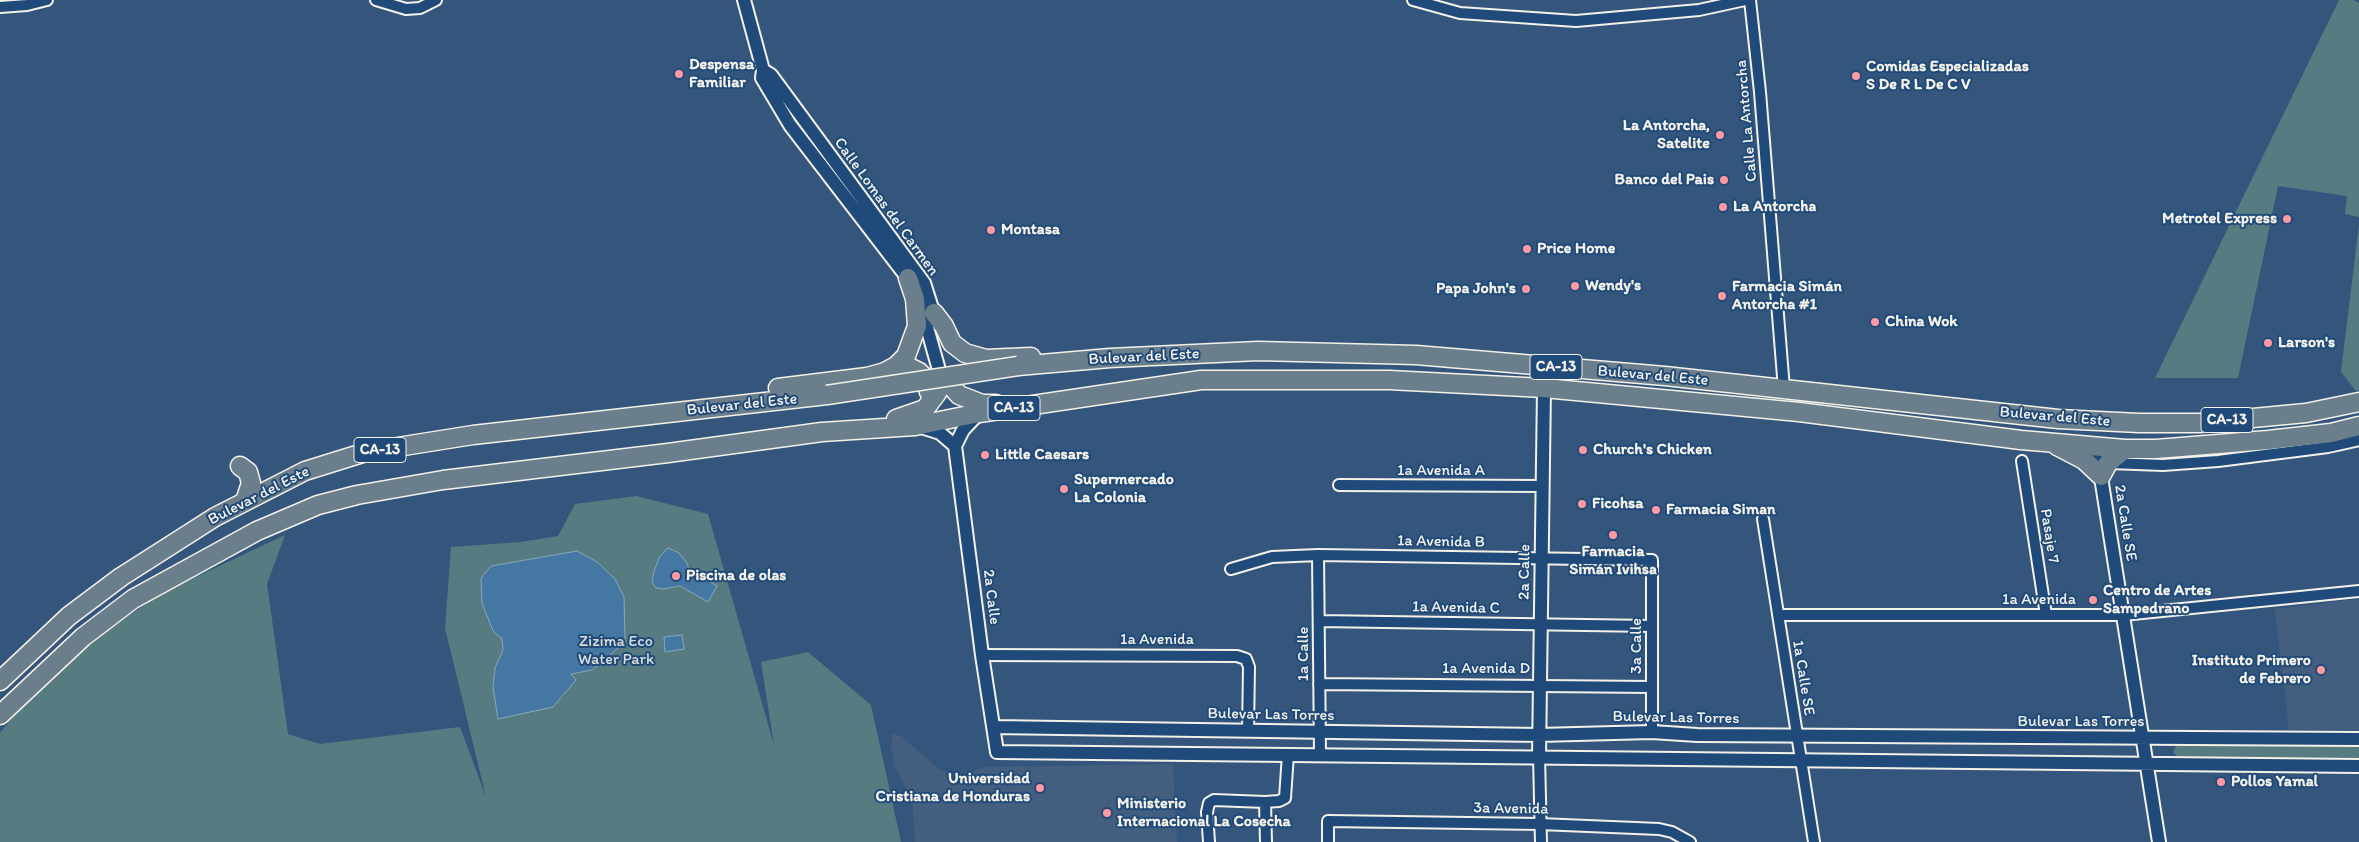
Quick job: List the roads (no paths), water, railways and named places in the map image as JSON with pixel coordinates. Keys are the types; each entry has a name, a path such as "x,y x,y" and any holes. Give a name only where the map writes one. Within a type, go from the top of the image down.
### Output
{"highway":[{"path":"473,435 553,416 848,380 879,374 896,366 906,356 917,326 915,299 908,278"},
{"path":"934,313 957,348 971,356 986,359 1042,357 1128,349 1239,345 1358,346 1416,354"},
{"name":"Bulevar del Este","path":"0,681 69,616 121,577 245,500 305,471 366,452 473,435 827,395 1018,366 1110,358 1258,351 1416,354 1665,376 2058,419 2138,424 2200,423 2306,413 2359,402"},
{"path":"896,366 914,369 925,378 929,395 925,409"},
{"path":"822,432 895,420 925,409 937,393 944,378 959,395 987,405 1122,386 1172,384"},
{"name":"Bulevar del Este","path":"0,715 82,637 133,599 257,531 318,505 357,495 443,480 822,432 915,426 979,413 1201,380 1341,379 1544,388 1798,412 2047,442 2125,449 2156,449 2268,440 2331,433 2359,426"},
{"path":"2047,442 2104,469 2125,449"},
{"path":"240,466 248,472 251,483 245,500"}],"street":[{"path":"0,7 27,5 47,0"},
{"path":"376,0 406,9 420,8 436,0"},
{"name":"Calle Lomas del Carmen","path":"744,0 763,70 762,78 790,125 916,288 939,370 944,378"},
{"path":"1413,0 1460,13 1576,21 1699,10 1745,0"},
{"name":"Calle La Antorcha","path":"1750,0 1760,92 1784,389"},
{"name":"Calle Lomas del Carmen","path":"763,70 771,75 924,283 934,313 945,370 944,378"},
{"name":"2a Calle","path":"1539,756 1544,388"},
{"path":"915,426 940,433 955,446 963,430 979,413"},
{"path":"2104,469 2218,461 2328,447 2359,440"},
{"name":"2a Calle","path":"955,446 982,655 997,752 1288,754"},
{"name":"2a Calle SE","path":"2096,446 2104,469 2123,615 2159,842"},
{"name":"Pasaje 7","path":"2022,461 2046,615"},
{"name":"1a Avenida A","path":"1339,485 1542,486"},
{"name":"1a Calle SE","path":"1763,519 1814,842"},
{"name":"1a Avenida B","path":"1231,569 1272,557 1318,555 1652,560"},
{"name":"1a Calle","path":"1318,555 1320,754"},
{"name":"3a Calle","path":"1652,560 1652,732"},
{"name":"1a Avenida","path":"1778,615 2123,615 2359,591"},
{"name":"1a Avenida C","path":"1319,621 1652,626"},
{"name":"1a Avenida","path":"982,655 1237,656 1246,659 1249,667 1248,731"},
{"name":"1a Avenida D","path":"1319,684 1652,687"},
{"name":"Bulevar Las Torres","path":"993,727 1539,735 1652,732 1697,735 1797,736 2359,739"},
{"path":"1209,842 1207,812 1209,804 1214,800 1265,802 1280,801 1284,798 1287,792 1288,754 2359,766"},
{"path":"1539,756 1541,842"},
{"path":"1265,802 1266,842"},
{"name":"3a Avenida","path":"1328,842 1328,821 1540,824 1659,829 1672,832 1690,842"}],"place":[{"name":"Despensa Familiar","path":"679,74"},
{"name":"Comidas Especializadas S De R L De C V","path":"1856,76"},
{"name":"La Antorcha, Satelite","path":"1720,135"},
{"name":"Banco del Pais","path":"1724,180"},
{"name":"La Antorcha","path":"1723,207"},
{"name":"Metrotel Express","path":"2287,219"},
{"name":"Montasa","path":"991,230"},
{"name":"Price Home","path":"1527,249"},
{"name":"Wendy's","path":"1575,286"},
{"name":"Papa John's","path":"1526,289"},
{"name":"Farmacia Simán Antorcha #1","path":"1722,296"},
{"name":"China Wok","path":"1875,322"},
{"name":"Larson's","path":"2268,343"},
{"name":"Church's Chicken","path":"1583,450"},
{"name":"Little Caesars","path":"985,455"},
{"name":"Supermercado La Colonia","path":"1064,489"},
{"name":"Ficohsa","path":"1582,504"},
{"name":"Farmacia Siman","path":"1656,510"},
{"name":"Farmacia Simán Ivihsa","path":"1613,535"},
{"name":"Piscina de olas","path":"676,576"},
{"name":"Centro de Artes Sampedrano","path":"2093,600"},
{"name":"Instituto Primero de Febrero","path":"2321,670"},
{"name":"Pollos Yamal","path":"2221,782"},
{"name":"Universidad Cristiana de Honduras","path":"1040,788"},
{"name":"Ministerio Internacional La Cosecha","path":"1107,813"}],"park label":[{"name":"Zizima Eco Water Park","path":"616,651"}]}
